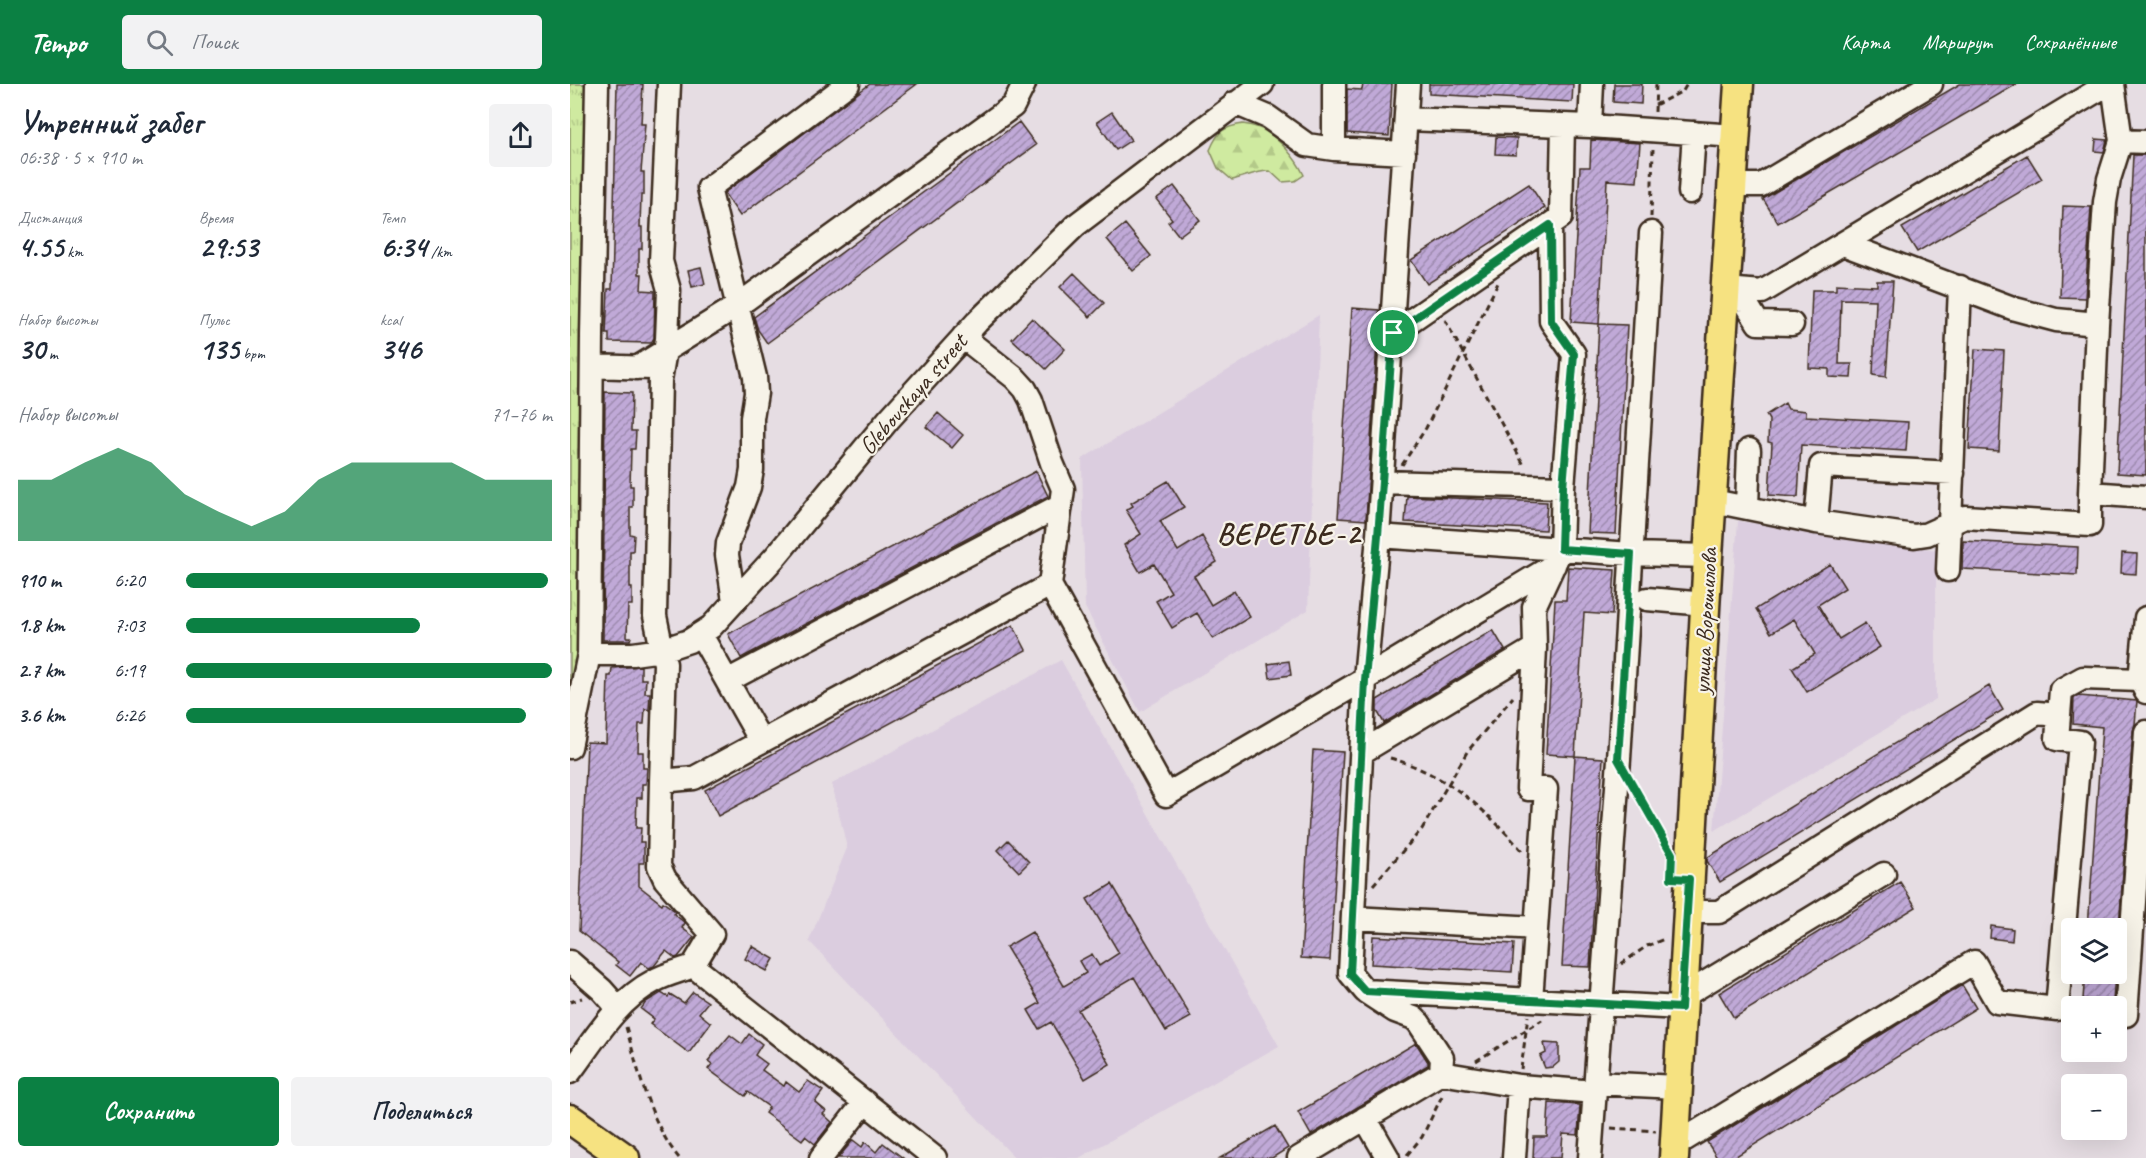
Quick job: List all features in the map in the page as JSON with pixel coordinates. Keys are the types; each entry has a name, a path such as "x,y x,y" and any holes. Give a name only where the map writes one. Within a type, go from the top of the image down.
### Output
{"main road":[{"name":"улица Ворошилова","path":"1674,1146 1708,556 1739,84"},
{"path":"570,1119 625,1158"}],"street":[{"path":"570,747 589,654 597,84"},
{"path":"570,1072 618,1008 643,987 693,966 712,934 665,879 658,866 665,664 655,616 663,359 669,290 661,261 669,84"},
{"path":"734,601 727,555 728,543 752,470 755,377 708,188 848,84"},
{"path":"592,366 637,368 663,359 1013,106 1023,84"},
{"name":"Glebovskaya street","path":"589,654 633,654 662,650 701,635 720,619 776,556 889,419 963,337 1076,225 1262,84"},
{"path":"1334,84 1334,149"},
{"path":"1408,84 1393,333 1365,680 1350,974 1365,991 1388,1007 1414,1018 1419,1023 1442,1059 1447,1074"},
{"path":"1590,126 1592,84"},
{"path":"1732,185 1761,185 1930,84"},
{"path":"1726,294 1761,292 2108,84"},
{"path":"1713,501 1816,522 1914,536 1927,534 1965,517 2090,525 2097,324 2105,202 2109,179 2121,141 2113,84"},
{"path":"1236,103 1268,117 1307,145 1404,153"},
{"path":"1406,119 1590,126 1736,136"},
{"path":"1393,333 1561,217 1563,125"},
{"path":"1690,192 1694,133"},
{"path":"2121,141 2146,142"},
{"path":"1531,1000 1546,789 1528,789 1535,648 1534,607 1557,557 1574,354 1551,321 1550,225"},
{"path":"1590,1158 1651,233"},
{"path":"1843,244 2015,309 2056,320 2097,324"},
{"path":"1948,570 1960,287"},
{"path":"1726,294 1744,300 1758,323 1792,324"},
{"path":"963,337 1015,378 1025,389 1036,412 1049,456 1063,489 1050,585 1166,795 1365,680 1557,557"},
{"path":"1747,507 1749,450"},
{"path":"1816,522 1821,466 1953,473"},
{"path":"1382,482 1563,487"},
{"path":"2090,493 2146,497"},
{"path":"727,681 1061,505"},
{"path":"1378,536 1557,557 1631,554 1708,556"},
{"path":"661,781 694,778 1050,585"},
{"path":"1647,599 1706,603"},
{"path":"1674,1146 1974,962 1997,1002 2057,1009 2080,742 2057,739 2061,690 2083,678 2143,687 2146,618"},
{"path":"701,635 761,741"},
{"path":"1362,752 1535,648"},
{"path":"1687,912 1719,912 2037,713 2058,715"},
{"path":"2127,1001 2146,732"},
{"path":"1365,991 1601,1004 1682,1002 1884,873"},
{"path":"1353,913 1536,928"},
{"path":"570,962 602,990 618,1008"},
{"path":"693,966 934,1158"},
{"path":"1299,1158 1365,1118 1447,1074 1519,1086 1677,1087"},
{"path":"1514,1158 1519,1086"},
{"path":"821,1158 865,1102"},
{"path":"1365,1118 1388,1158"}],"path":[{"path":"1651,233 1656,84"},
{"path":"1655,105 1683,91 1687,84"},
{"path":"1382,482 1397,473 1420,437 1464,355 1499,281"},
{"path":"1436,302 1535,485"},
{"path":"1353,913 1422,828 1467,752 1534,672"},
{"path":"1362,752 1393,759 1449,783 1476,802 1540,871"},
{"path":"1635,788 1672,854"},
{"path":"1602,979 1647,946 1668,937"},
{"path":"1519,1086 1531,1000"},
{"path":"618,1008 623,1017 637,1069 651,1106 664,1137 679,1158"},
{"path":"1404,1158 1422,1137 1447,1074 1544,1019"},
{"path":"1592,1127 1674,1146"}],"shaded area":[{"path":"1319,315 1308,610 1140,712 1085,607 1082,459"},
{"path":"1738,521 1936,550 1936,699 1714,831"},
{"path":"1061,660 1279,1046 1079,1158 1015,1158 809,941 847,848 832,784"}],"green space":[{"path":"570,84 589,84 580,654 570,693"},
{"path":"1243,124 1260,128 1281,143 1292,155 1304,175 1295,181 1282,182 1270,171 1265,171 1232,180 1218,168 1210,150 1222,131"}],"building":[{"path":"617,84 643,84 641,124 645,124 641,172 644,172 644,195 641,195 642,249 639,249 639,274 642,274 641,290 655,291 654,338 651,343 609,342 609,334 606,334 608,289 612,289"},
{"path":"870,84 917,84 740,216 724,193"},
{"path":"1363,84 1392,84 1389,136 1347,133 1347,89 1362,90"},
{"path":"1429,84 1573,84 1572,102 1429,94"},
{"path":"1614,84 1642,84 1641,104 1613,102"},
{"path":"1960,84 2017,84 1778,223 1763,199"},
{"path":"1112,112 1131,140 1116,150 1097,122"},
{"path":"1019,122 1036,145 767,343 758,330 754,317"},
{"path":"1496,137 1517,138 1516,155 1495,154"},
{"path":"2096,139 2107,140 2104,152 2095,151"},
{"path":"1591,140 1640,143 1637,182 1607,180 1599,324 1571,322 1580,167 1590,167"},
{"path":"2027,155 2042,179 1917,252 1902,228"},
{"path":"2133,155 2146,155 2146,475 2117,473"},
{"path":"1529,184 1545,208 1427,284 1411,260"},
{"path":"1174,186 1200,220 1179,236 1168,222 1172,219 1156,199"},
{"path":"2063,206 2091,207 2085,298 2060,297"},
{"path":"1125,224 1151,256 1133,271 1107,239"},
{"path":"701,267 705,284 692,287 688,270"},
{"path":"1074,273 1104,303 1090,317 1060,287"},
{"path":"1877,281 1893,281 1886,377 1873,375 1876,300 1841,299 1839,364 1852,364 1851,378 1829,377 1829,369 1809,368 1812,290 1836,290 1836,284 1877,286"},
{"path":"1352,308 1379,310 1366,520 1338,518"},
{"path":"1032,318 1065,349 1046,369 1012,339"},
{"path":"1599,324 1627,325 1616,534 1588,533"},
{"path":"1975,349 2004,351 1999,451 1969,449"},
{"path":"605,392 632,393 631,431 636,431 635,449 631,449 630,486 633,486 633,507 630,507 630,534 634,535 633,551 630,551 632,605 628,605 627,637 631,637 630,640 603,640"},
{"path":"1785,403 1788,409 1806,411 1806,416 1908,422 1906,451 1801,445 1798,497 1769,495 1772,443 1768,442 1769,420 1766,415"},
{"path":"938,413 963,435 952,448 926,427"},
{"path":"1036,471 1048,496 741,658 728,634"},
{"path":"1168,481 1184,507 1160,521 1178,551 1202,536 1217,562 1194,576 1211,605 1234,591 1250,617 1213,639 1197,613 1172,628 1156,601 1171,592 1154,564 1140,572 1124,545 1141,534 1126,510 1133,506 1131,503"},
{"path":"1407,496 1547,502 1545,530 1405,522"},
{"path":"1963,541 2078,547 2077,575 1962,569"},
{"path":"2122,553 2137,554 2136,574 2121,573"},
{"path":"1830,564 1845,588 1818,605 1839,639 1865,623 1880,647 1807,692 1792,668 1815,654 1794,619 1771,633 1756,609"},
{"path":"1568,567 1615,570 1612,615 1584,613 1575,756 1546,754 1555,600 1566,600"},
{"path":"1013,625 1026,650 718,816 705,790"},
{"path":"1493,630 1505,650 1384,723 1377,711 1377,700"},
{"path":"1289,661 1291,675 1270,678 1268,664"},
{"path":"641,666 641,679 646,679 645,693 650,693 649,710 645,709 644,724 639,724 638,752 643,752 643,768 647,768 646,784 642,784 642,798 637,798 636,828 641,828 640,842 644,842 644,863 639,863 639,886 675,911 674,914 685,923 682,928 694,937 678,957 675,958 666,951 654,966 649,968 641,962 630,976 616,965 618,962 579,931 587,742 606,743 608,676 611,676 612,668"},
{"path":"1989,686 2003,710 1720,882 1707,861 1708,857"},
{"path":"2079,696 2137,701 2120,918 2089,918 2102,727 2073,724 2074,698"},
{"path":"1313,750 1343,752 1330,960 1301,958"},
{"path":"1575,756 1603,758 1590,967 1562,966"},
{"path":"1008,840 1029,862 1019,872 998,850"},
{"path":"1900,882 1916,907 1734,1018 1719,993"},
{"path":"1112,884 1191,1017 1166,1031 1134,977 1078,1010 1110,1064 1085,1079 1051,1022 1039,1029 1028,1010 1040,1003 1006,947 1032,932 1064,986 1086,973 1079,961 1092,954 1099,966 1119,953 1087,899"},
{"path":"1991,926 2013,929 2012,941 1990,938"},
{"path":"1373,936 1514,944 1512,972 1371,964"},
{"path":"752,946 774,959 767,971 745,959"},
{"path":"2084,984 2114,984 2113,996 2083,996"},
{"path":"1962,985 1976,1008 1733,1158 1717,1158 1707,1142"},
{"path":"693,992 708,1002 699,1013 711,1023 689,1053 650,1024 654,1019 641,1009 646,1002 661,993 668,997 670,994 684,1003"},
{"path":"749,1034 762,1044 755,1055 767,1064 762,1070 784,1086 786,1082 799,1092 808,1081 823,1091 815,1102 826,1111 823,1114 832,1122 815,1144 805,1136 802,1140 765,1113 769,1107 748,1092 745,1096 708,1069 712,1064 708,1061 730,1035 742,1044"},
{"path":"1416,1043 1428,1065 1311,1135 1298,1112"},
{"path":"1544,1043 1559,1044 1559,1062 1553,1067 1545,1068 1540,1056 1546,1053"},
{"path":"1549,1103 1580,1105 1578,1135 1563,1134 1561,1158 1533,1158 1534,1137 1547,1137"},
{"path":"1275,1126 1288,1148 1272,1158 1220,1158"},
{"path":"853,1140 862,1147 865,1142 876,1152 883,1143 903,1158 838,1158"}],"district":[{"name":"ВЕРЕТЬЕ-2","path":"1289,534"}],"route":[{"path":"1550,225 1551,321 1574,354 1563,487 1561,549 1631,554 1618,759 1672,854 1671,878 1689,879 1681,1008 1365,991 1350,974 1365,680 1393,333 1550,225"}]}
